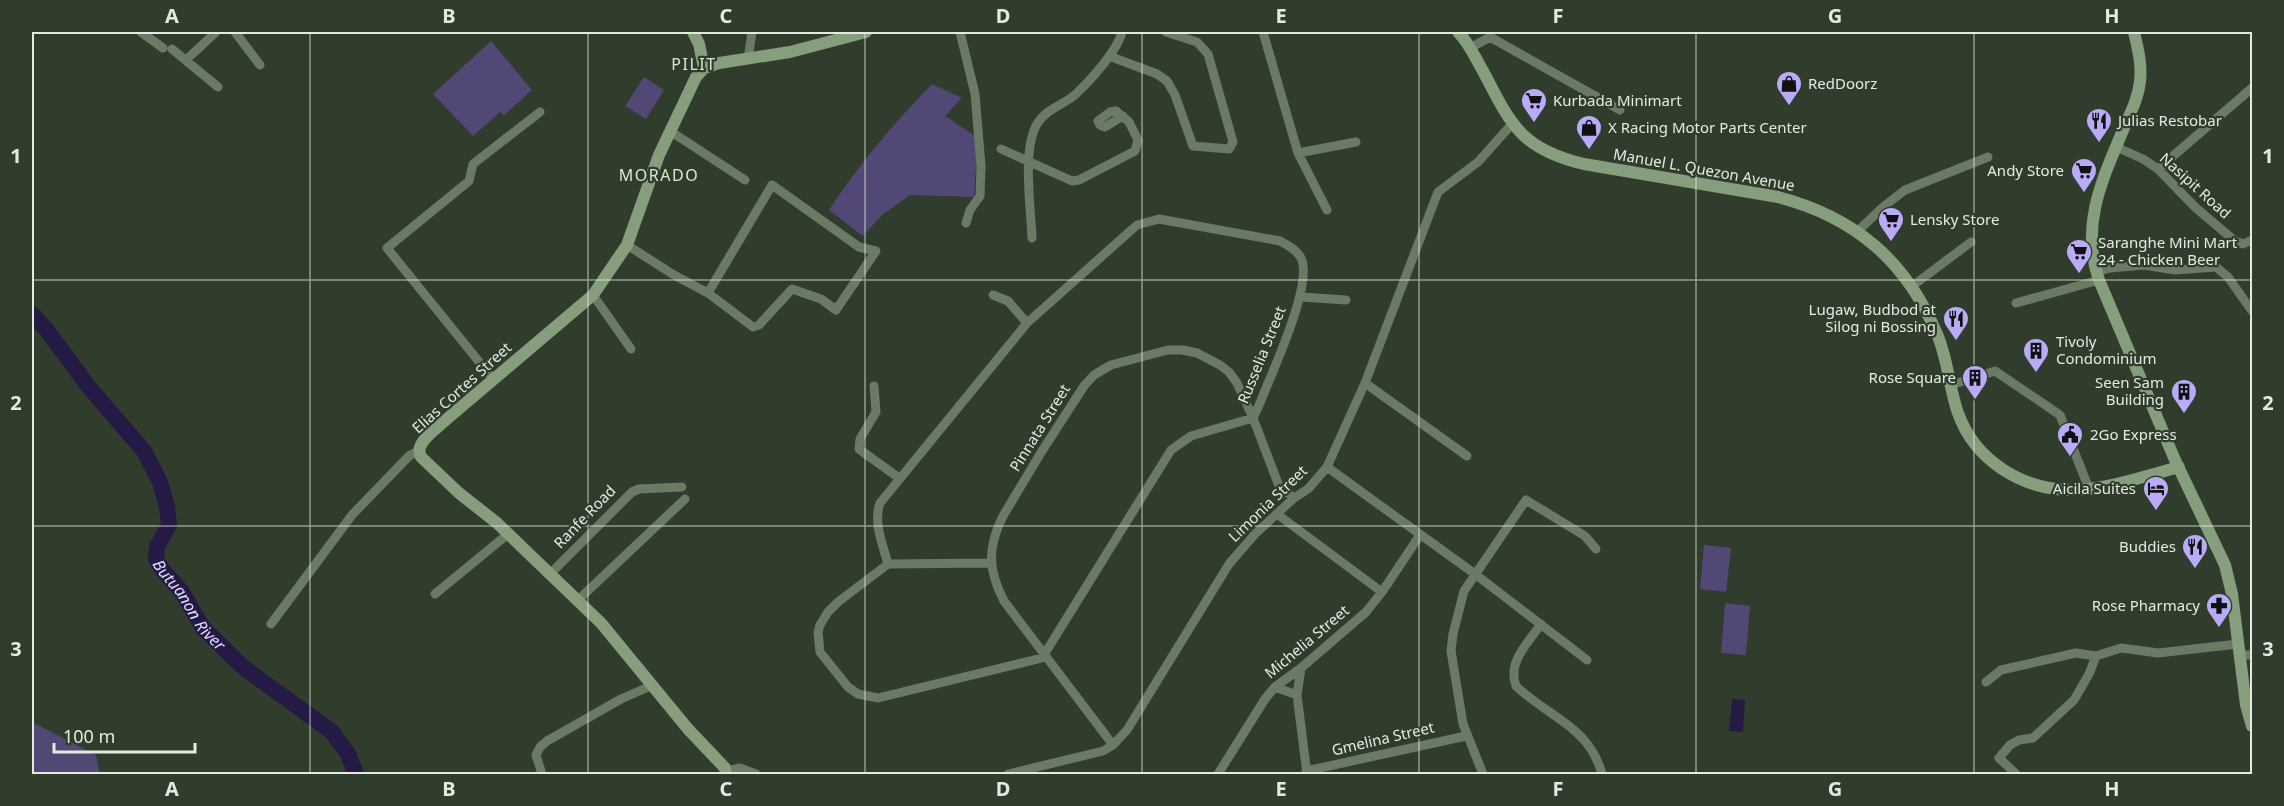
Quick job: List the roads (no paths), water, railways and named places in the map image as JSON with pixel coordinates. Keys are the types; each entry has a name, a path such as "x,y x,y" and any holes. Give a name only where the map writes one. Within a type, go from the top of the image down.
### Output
{"main road":[{"path":"693,32 699,44 704,68 719,63 790,52 866,32"},
{"name":"Manuel L. Quezon Avenue","path":"1458,32 1470,48 1512,124 1522,136 1539,148 1565,160 1778,197 1806,204 1835,217 1858,231 1892,261 1911,287 1938,336 1958,413 1969,436 2000,468 2033,486 2056,490 2089,489 2179,467"},
{"path":"2134,32 2141,63 2140,84 2093,211 2090,240 2092,258 2097,276 2179,467 2225,565 2245,657 2246,705 2253,726"},
{"name":"Elias Cortes Street","path":"704,68 696,77 659,155 627,245 593,295 441,424 419,446 418,451 421,457 459,493 508,534 601,623 726,773"}],"street":[{"path":"141,32 186,60 218,87"},
{"path":"186,60 216,32"},
{"path":"235,32 260,65"},
{"path":"748,59 752,32"},
{"path":"960,32 975,94 981,166 980,196 970,210 966,223"},
{"path":"1032,238 1028,160 1031,141 1038,121 1076,94 1109,56 1122,32"},
{"path":"1109,56 1157,74 1167,81 1175,95 1192,144 1196,147 1230,149 1233,142 1208,54 1197,42 1166,32"},
{"path":"1263,32 1298,153 1327,210"},
{"path":"1470,48 1490,37 1620,110"},
{"path":"2158,169 2253,88"},
{"path":"493,379 387,248 438,204 469,181 473,164 540,112"},
{"path":"1001,149 1072,181 1079,180 1135,151 1138,140 1124,116"},
{"name":"Limonia Street","path":"1014,774 1091,755 1113,745 1127,730 1229,564 1277,514 1308,489 1327,467 1365,382 1438,192 1478,162 1512,124"},
{"path":"670,131 745,180"},
{"path":"1298,153 1356,142"},
{"name":"Nasipit Road","path":"2116,147 2143,159 2158,169 2196,208 2235,241 2243,244 2253,240"},
{"path":"1858,231 1905,190 1988,157"},
{"path":"627,245 674,275 708,293 753,327 759,325 792,288 821,300 836,310 876,251 859,247 772,185 708,293"},
{"name":"Russelia Street","path":"888,564 878,524 877,513 880,503 1027,323 1137,225 1159,219 1266,238 1285,244 1301,257 1304,272 1301,297 1253,418 1191,436 1172,450 1045,654"},
{"path":"1911,287 1971,242"},
{"path":"2016,303 2097,276 2110,268 2144,265 2175,270 2216,267 2228,277 2253,311"},
{"path":"593,295 631,349"},
{"path":"993,295 1008,301 1027,323"},
{"path":"1301,297 1347,300"},
{"name":"Pinnata Street","path":"1113,745 1004,602 997,588 990,563 995,532 1003,516 1084,386 1102,369 1168,350 1197,352 1220,365 1237,383 1253,418 1278,486 1294,498"},
{"path":"1951,385 1995,371 2060,415 2089,489"},
{"path":"1365,382 1467,456"},
{"path":"874,386 876,412 861,439 859,449 864,455 899,478"},
{"path":"271,624 357,509 409,456 418,451"},
{"path":"1327,467 1475,574 1587,660"},
{"name":"Ranfe Road","path":"549,575 632,492 639,489 682,487"},
{"path":"577,601 685,499"},
{"path":"1483,774 1466,736 1451,651 1457,612 1464,591 1526,500 1585,536 1596,549"},
{"path":"1277,514 1382,592"},
{"path":"435,594 508,534"},
{"name":"Michelia Street","path":"1218,774 1275,687 1360,618 1382,592 1420,535"},
{"path":"990,563 888,564 838,602 820,625 818,642 820,652 848,687 858,694 878,698 1039,660 1045,654"},
{"path":"1541,624 1514,664 1513,679 1516,686 1570,725 1583,738 1598,760 1602,774"},
{"path":"1986,682 2001,670 2022,664 2076,653 2096,656 2121,648 2158,654 2186,648 2245,657"},
{"path":"2016,774 1999,758 2010,745 2019,740 2033,738 2074,700 2090,674 2096,656"},
{"path":"1301,668 1297,695 1306,773"},
{"path":"542,774 536,755 547,741 621,699 653,685"},
{"path":"1275,687 1297,695"},
{"name":"Gmelina Street","path":"1306,773 1466,736"},
{"path":"726,773 740,768 756,774"}],"waterway":[{"name":"Butuanon River","path":"32,314 46,329 88,386 144,451 160,482 167,507 169,525 157,547 156,559 182,592 203,628 243,667 332,732 348,754 356,774"}],"place":[{"name":"RedDoorz","path":"1789,107"},
{"name":"Kurbada Minimart","path":"1534,124"},
{"name":"Julias Restobar","path":"2099,144"},
{"name":"X Racing Motor Parts Center","path":"1589,151"},
{"name":"Andy Store","path":"2084,194"},
{"name":"Lensky Store","path":"1891,243"},
{"name":"Saranghe Mini Mart 24 - Chicken Beer","path":"2079,275"},
{"name":"Lugaw, Budbod at Silog ni Bossing","path":"1956,342"},
{"name":"Tivoly Condominium","path":"2036,374"},
{"name":"Rose Square","path":"1975,401"},
{"name":"Seen Sam Building","path":"2184,415"},
{"name":"2Go Express","path":"2070,458"},
{"name":"Aicila Suites","path":"2156,512"},
{"name":"Buddies","path":"2195,570"},
{"name":"Rose Pharmacy","path":"2219,629"}],"district":[{"name":"PILIT","path":"694,64"},
{"name":"MORADO","path":"659,175"}]}
